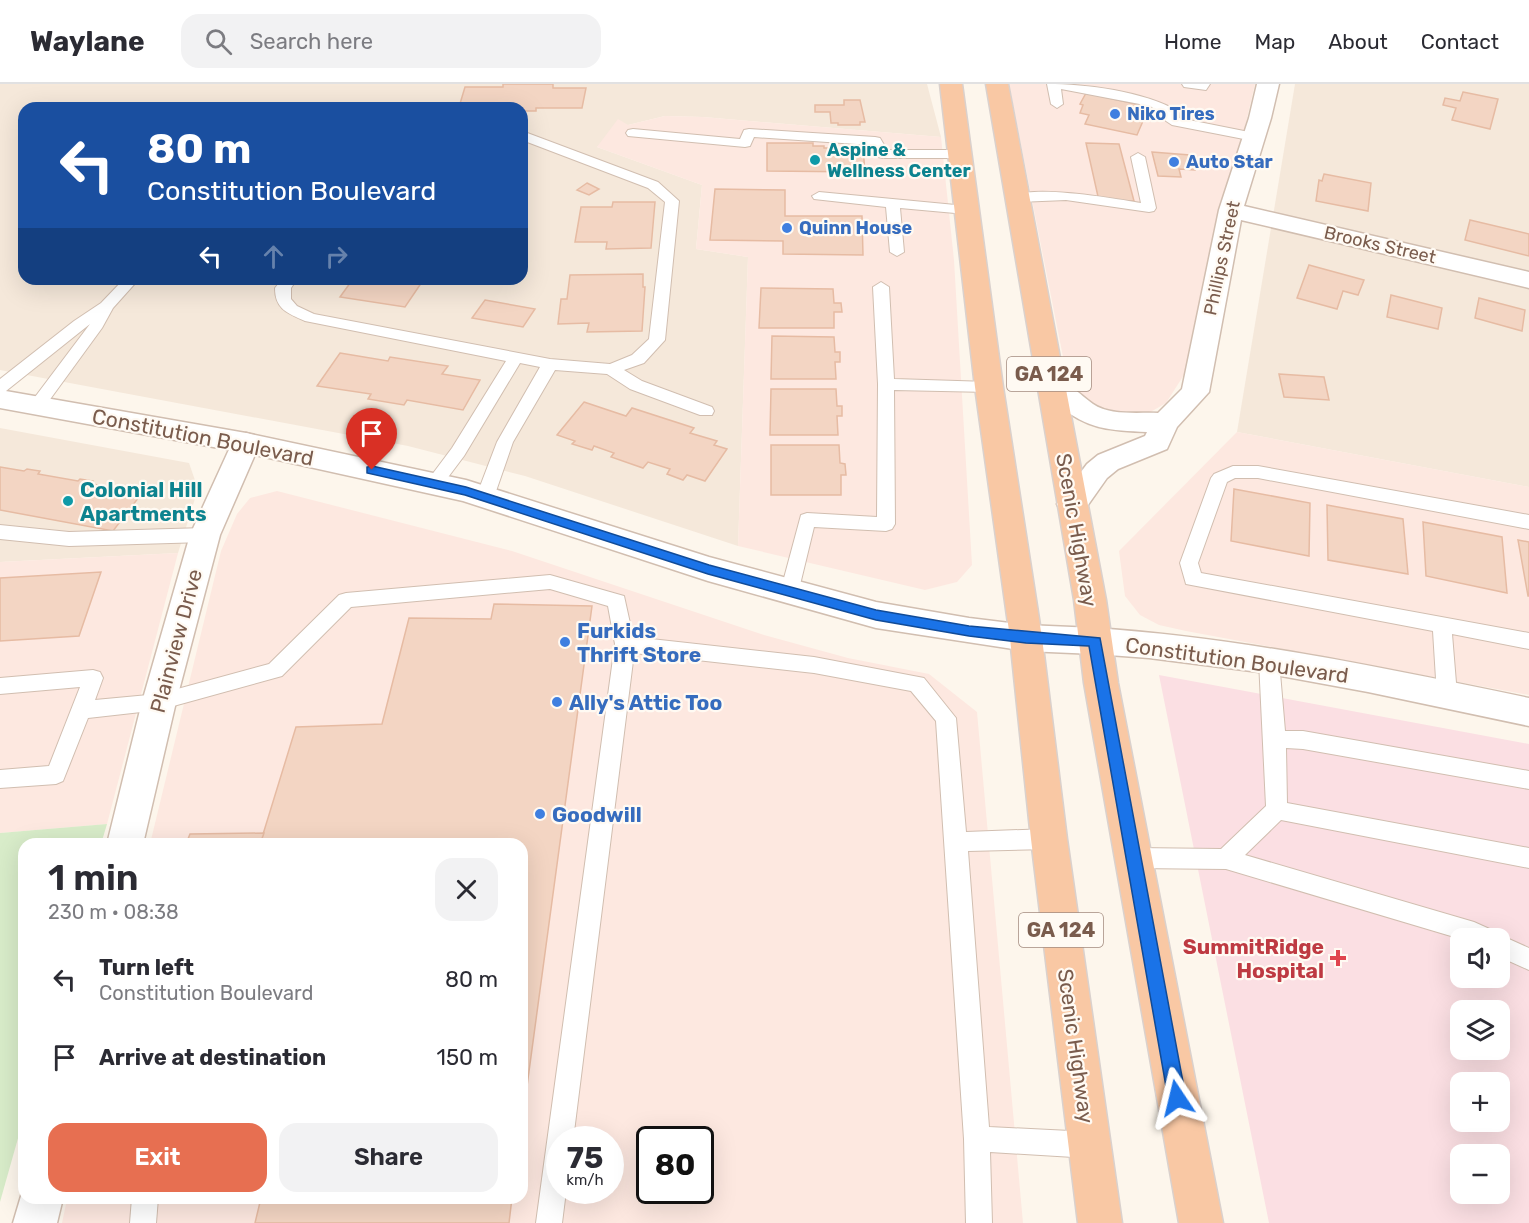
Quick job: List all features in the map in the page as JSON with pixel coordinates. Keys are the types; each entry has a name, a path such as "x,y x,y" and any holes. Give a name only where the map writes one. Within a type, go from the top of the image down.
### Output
{"highway":[{"name":"Scenic Highway","path":"951,84 988,387 1026,638 1049,839 1100,1223"},
{"name":"Scenic Highway","path":"997,84 1201,1223"}],"street":[{"name":"Phillips Street","path":"1072,504 1097,471 1108,462 1157,442 1165,423 1195,392 1231,210 1268,84"},
{"name":"Brooks Street","path":"1231,210 1529,280"},
{"path":"1051,386 1086,412 1110,420 1165,423"},
{"name":"Constitution Boulevard","path":"0,399 246,443 434,484 485,497 708,569 876,615 1026,638 1160,644 1269,662 1529,712"},
{"name":"Plainview Drive","path":"126,838 159,702 205,535 246,443"},
{"path":"35,1223 40,1204"}],"lane":[{"path":"1057,104 1053,84 1154,103 1173,114 1172,121 1254,137"},
{"path":"1188,84 1202,87 1204,84"},
{"path":"633,133 745,143 749,133 875,141 883,154 958,154"},
{"path":"285,285 283,288 283,300 292,309 310,318 517,356 549,364 611,369 638,359 657,340 672,201 653,185 528,137"},
{"path":"1018,198 1066,196 1149,208 1138,157"},
{"path":"819,196 966,210"},
{"path":"892,203 897,252"},
{"path":"0,387 79,324 106,306 126,285"},
{"path":"789,593 807,520 886,524 886,384 881,287"},
{"path":"37,405 97,326 106,306"},
{"path":"434,484 458,452 517,356"},
{"path":"485,497 505,442 549,364"},
{"path":"611,369 636,386 706,411"},
{"path":"886,384 988,387"},
{"path":"1529,522 1258,472 1233,472 1220,478 1189,563 1193,579 1529,641"},
{"path":"0,532 69,539 205,535"},
{"path":"81,710 159,702 275,670 346,600 550,582 617,602 625,644 562,1126"},
{"path":"1442,625 1447,695"},
{"path":"625,644 814,665 917,684 946,718 977,1139 978,1223"},
{"path":"1226,859 1277,810 1275,739 1269,662"},
{"path":"0,686 93,678 56,775 0,779"},
{"path":"1275,739 1303,740 1529,780"},
{"path":"1277,810 1529,858"},
{"path":"956,842 1049,839"},
{"path":"1135,858 1226,859 1459,928"},
{"path":"1510,950 1529,959"},
{"path":"977,1139 1089,1145"},
{"path":"143,1223 145,1204"},
{"path":"549,1223 552,1204"}],"shaded area":[{"path":"0,84 927,84 941,137 703,117 665,116 628,125 597,147 702,185 696,249 748,257 738,546 525,476 408,446 0,370"},
{"path":"1009,84 1255,84 1189,367 1166,403 1147,414 1122,416 1090,406 1076,396 1068,382"},
{"path":"1295,84 1529,84 1529,487 1237,432"},
{"path":"665,116 703,117 941,137 954,260 972,565 957,582 925,590 738,546 748,257 696,249 702,185 597,147 618,119 628,125"},
{"path":"0,428 189,463 198,489 178,553 0,562"},
{"path":"1237,432 1529,487 1529,695 1186,631 1159,625 1140,615 1125,596 1119,551"},
{"path":"277,491 512,551 764,635 848,658 929,674 977,712 1023,1223 62,1223 66,1204 528,1204 528,838 151,838 221,551 237,514 250,498"},
{"path":"178,553 107,824 0,833 0,562"},
{"name":"SummitRidge Hospital","path":"1159,675 1529,744 1529,1223 1269,1223"}],"green space":[{"path":"107,824 103,838 18,838 18,1138 0,1202 0,833"}],"building":[{"path":"503,84 553,84 553,88 586,88 582,108 536,108 536,111 528,111 528,102 460,102 465,87 503,87"},
{"path":"1463,92 1498,99 1490,129 1452,120 1456,108 1443,105 1445,98 1460,101"},
{"name":"Niko Tires","path":"1086,93 1149,107 1137,135 1085,124 1089,115 1080,113 1083,105 1080,104"},
{"path":"844,100 860,100 865,122 860,122 860,125 838,125 838,123 831,123 830,112 815,112 815,105 844,105"},
{"name":"Aspine & Wellness Center","path":"767,143 813,143 813,146 824,146 824,148 863,148 865,172 767,171"},
{"path":"1086,143 1119,144 1134,201 1099,201"},
{"name":"Auto Star","path":"1152,152 1190,155 1195,170 1179,169 1181,177 1158,176"},
{"path":"1324,174 1371,183 1368,211 1316,201 1319,180 1322,181"},
{"path":"587,183 599,189 589,195 577,190"},
{"name":"Quinn House","path":"715,189 785,190 785,216 862,216 863,255 783,254 783,241 710,240"},
{"path":"613,202 655,202 651,248 606,249 607,242 575,242 581,207 612,207"},
{"path":"1470,220 1529,234 1529,256 1465,240"},
{"path":"1309,265 1364,280 1358,295 1343,291 1337,309 1297,298"},
{"path":"643,274 643,287 645,287 642,331 587,332 589,323 558,324 561,299 567,299 570,275"},
{"path":"349,285 420,285 405,307 340,297"},
{"path":"761,288 833,289 834,303 841,303 842,312 834,312 834,328 759,328"},
{"path":"1391,295 1442,308 1438,329 1387,317"},
{"path":"1479,298 1525,310 1522,331 1475,318"},
{"path":"485,300 535,309 523,327 472,318"},
{"path":"772,336 834,337 835,352 840,352 840,362 835,362 836,379 771,379"},
{"path":"340,353 388,361 390,357 448,366 442,374 480,380 463,410 407,400 404,405 368,399 371,394 317,386"},
{"path":"1279,374 1324,377 1329,400 1284,397"},
{"path":"771,389 836,389 837,406 842,406 842,416 837,416 838,435 770,435"},
{"path":"584,402 626,416 632,408 694,428 690,433 717,441 714,445 727,449 705,481 687,475 683,480 667,474 670,469 648,462 643,468 611,457 614,453 594,446 592,450 572,444 575,441 557,435"},
{"path":"771,445 839,445 840,463 845,464 846,475 841,475 841,495 771,495"},
{"name":"Colonial Hill Apartments","path":"0,467 40,471 38,474 78,481 80,479 93,481 92,484 139,489 137,492 142,493 113,531 0,510"},
{"path":"1234,489 1310,503 1309,556 1231,541"},
{"path":"1327,505 1403,519 1408,574 1328,560"},
{"path":"1423,522 1502,537 1507,593 1426,576"},
{"path":"1518,540 1529,542 1529,596 1528,596"},
{"path":"101,572 79,636 0,641 0,578"},
{"path":"494,604 592,606 528,1079 528,838 262,838 296,727 382,724 409,618 491,619"},
{"path":"264,833 262,838 188,838 190,834"},
{"path":"260,1204 511,1204 509,1223 255,1223"}],"place":[{"name":"Niko Tires","path":"1115,114"},
{"name":"Aspine & Wellness Center","path":"815,160"},
{"name":"Auto Star","path":"1174,162"},
{"name":"Quinn House","path":"787,228"},
{"name":"Colonial Hill Apartments","path":"68,501"},
{"name":"Furkids Thrift Store","path":"565,642"},
{"name":"Ally's Attic Too","path":"557,702"},
{"name":"Goodwill","path":"540,814"},
{"name":"SummitRidge Hospital","path":"1338,958"}],"route":[{"path":"372,470 466,491 708,569 876,615 1026,638 1095,641 1177,1098"}]}
